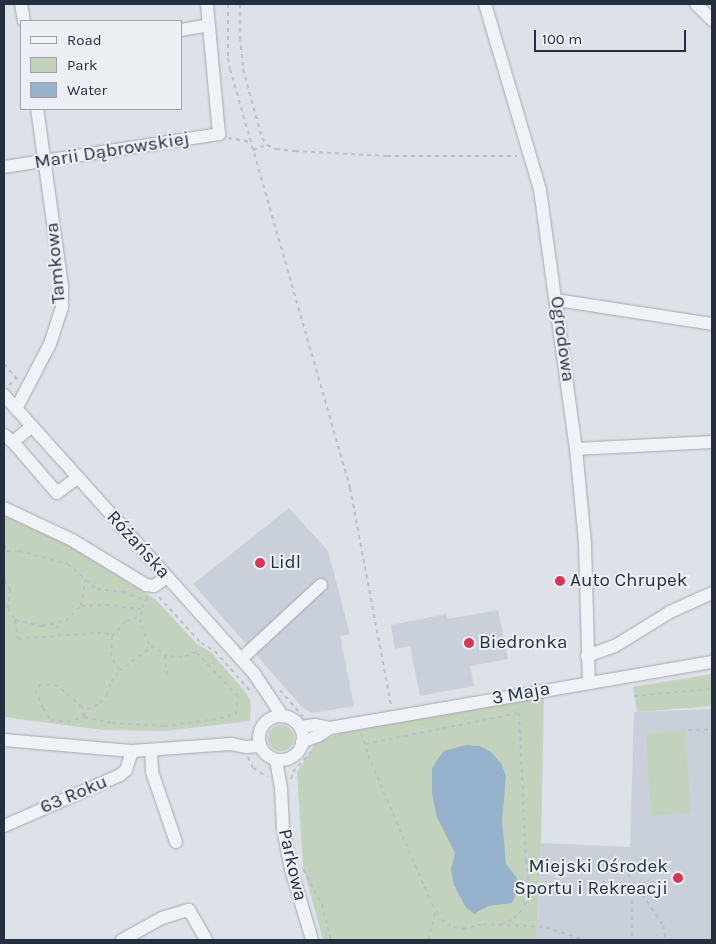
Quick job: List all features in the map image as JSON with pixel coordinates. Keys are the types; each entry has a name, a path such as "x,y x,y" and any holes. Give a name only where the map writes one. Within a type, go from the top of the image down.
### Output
{"street":[{"path":"21,4 24,20"},
{"path":"208,4 208,25 219,134"},
{"name":"Ogrodowa","path":"485,4 540,190 557,300 576,449 585,543 589,682"},
{"path":"696,4 712,20"},
{"path":"182,30 208,25"},
{"name":"Tamkowa","path":"16,409 50,344 62,308 62,286 37,110"},
{"name":"Marii Dąbrowskiej","path":"4,167 219,134"},
{"path":"557,300 712,324"},
{"name":"Różańska","path":"4,395 241,659 270,697 277,718"},
{"path":"32,426 8,438 57,493 78,477"},
{"path":"576,449 712,442"},
{"path":"4,508 72,540 146,585 154,586 167,577"},
{"path":"241,659 321,584"},
{"path":"588,656 615,646 670,612 712,593"},
{"name":"3 Maja","path":"302,742 318,736 330,728 358,721 712,662"},
{"path":"277,718 302,723 302,742 297,753 281,760 264,752 260,740 263,725 277,718"},
{"name":"3 Maja","path":"302,723 330,728"},
{"path":"4,740 132,752 151,752 231,744 246,747 260,740"},
{"name":"63 Roku","path":"4,826 120,775 126,770 132,752"},
{"path":"151,752 152,772 176,842"},
{"name":"Parkowa","path":"281,760 283,828 291,869 312,940"},
{"path":"122,940 162,918 189,910 206,940"}],"path":[{"path":"228,4 228,58 350,488 390,704"},
{"path":"240,4 240,38 243,69 262,138 267,145 276,149 295,151 387,156 508,154 532,158"},
{"path":"219,134 251,142"},
{"path":"253,150 267,145"},
{"path":"4,364 23,386"},
{"path":"4,390 16,378"},
{"path":"4,545 7,551 20,551 68,564 97,589 123,592 146,600"},
{"path":"4,580 10,588 8,608 15,620 18,639 97,633 113,634"},
{"path":"15,620 42,626 66,621 81,606 85,580"},
{"path":"84,718 82,707 58,686 41,684 36,690 43,708 51,720 67,722 84,718 112,723 164,726 212,720 236,714 238,696 196,652 183,657 165,655 152,648 142,630 140,616 150,594"},
{"path":"81,606 106,605 142,609"},
{"path":"120,670 111,656 110,643 113,634 126,621 140,616"},
{"path":"57,624 58,636"},
{"path":"84,718 87,710 100,703 107,695 110,682 120,670 152,648"},
{"path":"165,655 167,675"},
{"path":"275,684 302,723"},
{"path":"634,696 712,689"},
{"path":"365,744 519,713 526,860 530,895 522,910 512,920 499,925"},
{"path":"358,721 365,744 441,919 453,927 463,929 483,924 546,927 583,940"},
{"path":"688,730 712,729"},
{"path":"291,776 292,772 316,747"},
{"path":"247,752 249,762 253,768 263,776 272,777"},
{"path":"302,867 322,904 331,940"},
{"path":"624,868 639,889 647,905 663,925 666,940"},
{"path":"623,892 632,892 644,886"},
{"path":"632,892 632,940"},
{"path":"428,940 436,910"}],"shaded area":[{"path":"289,508 328,551 350,634 340,636 354,706 312,713 303,708 193,584"},
{"path":"498,610 508,659 470,666 474,686 420,696 410,646 395,649 391,625 446,614 448,619"},
{"path":"712,709 712,940 536,940 541,843 630,847 634,712"}],"green space":[{"path":"4,515 29,525 79,550 156,600 197,644 212,653 246,693 251,701 250,721 165,731 103,730 4,717"},
{"path":"712,674 712,706 637,712 633,687"},
{"path":"544,694 541,843 536,940 323,940 303,866 297,772 316,743 341,733"},
{"path":"281,725 290,729 294,738 290,747 281,751 272,747 268,738 272,729"},
{"path":"685,731 691,813 651,816 646,734"}],"water":[{"path":"466,745 480,746 491,752 501,763 506,776 502,820 506,864 517,878 519,886 512,903 488,906 474,914 465,906 454,885 451,870 455,853 437,817 432,794 432,769 437,760 444,751"}],"place":[{"name":"Lidl","path":"260,563"},
{"name":"Auto Chrupek","path":"560,581"},
{"name":"Biedronka","path":"469,643"},
{"name":"Miejski Ośrodek Sportu i Rekreacji","path":"678,878"}]}
